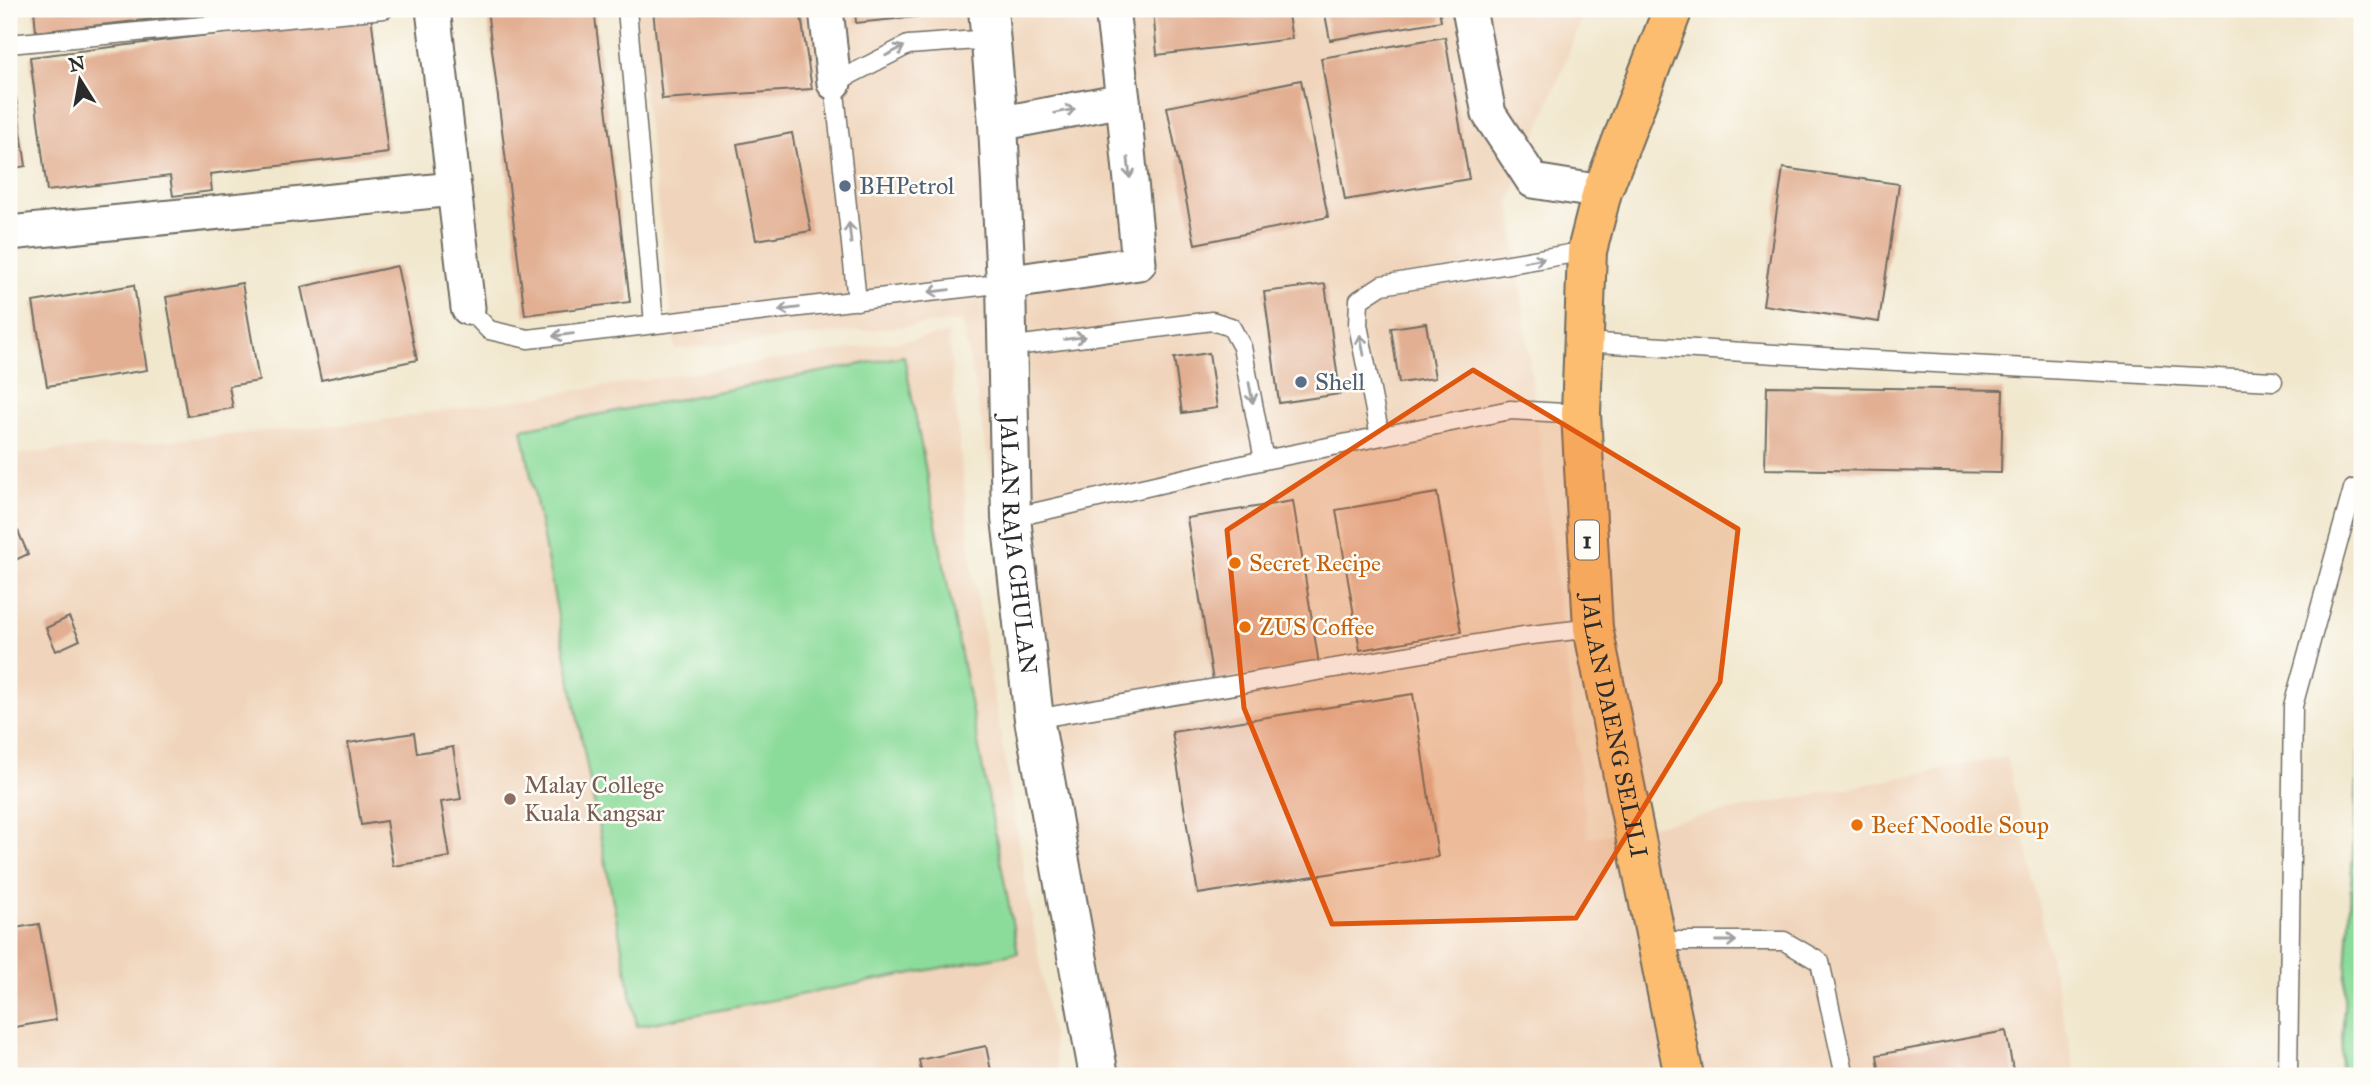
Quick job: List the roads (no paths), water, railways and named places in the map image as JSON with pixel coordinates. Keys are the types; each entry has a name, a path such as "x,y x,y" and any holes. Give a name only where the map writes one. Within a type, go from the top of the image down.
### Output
{"highway":[{"name":"JALAN DAENG SELILI","path":"1672,9 1602,192 1587,251 1581,414 1593,628 1684,1076"}],"street":[{"path":"433,9 468,308"},
{"path":"826,9 834,83"},
{"path":"1006,283 1139,263 1112,9"},
{"path":"1469,9 1489,114 1533,181 1602,192"},
{"name":"JALAN RAJA CHULAN","path":"989,24 998,124 1006,283 1011,518 1034,719 1099,1076"},
{"path":"998,124 1123,100"},
{"path":"9,233 454,189"}],"lane":[{"path":"9,44 384,9"},
{"path":"627,9 654,324"},
{"path":"857,301 834,83 908,45 989,24"},
{"path":"1380,436 1358,325 1359,300 1382,285 1587,251"},
{"path":"468,308 489,330 528,339 1006,283"},
{"path":"1007,347 1212,321 1231,327 1242,347 1264,460"},
{"path":"1583,342 2273,381"},
{"path":"1011,518 1264,460 1510,410 1581,414"},
{"path":"2288,1076 2293,706 2353,489"},
{"path":"1034,719 1523,636 1593,628"},
{"path":"1657,942 1784,941 1820,962 1845,1076"}],"place":[{"name":"BHPetrol","path":"845,186"},
{"name":"Shell","path":"1301,382"},
{"name":"Secret Recipe","path":"1235,563"},
{"name":"ZUS Coffee","path":"1245,627"},
{"name":"Malay College Kuala Kangsar","path":"510,799"},
{"name":"Beef Noodle Soup","path":"1857,825"}]}
